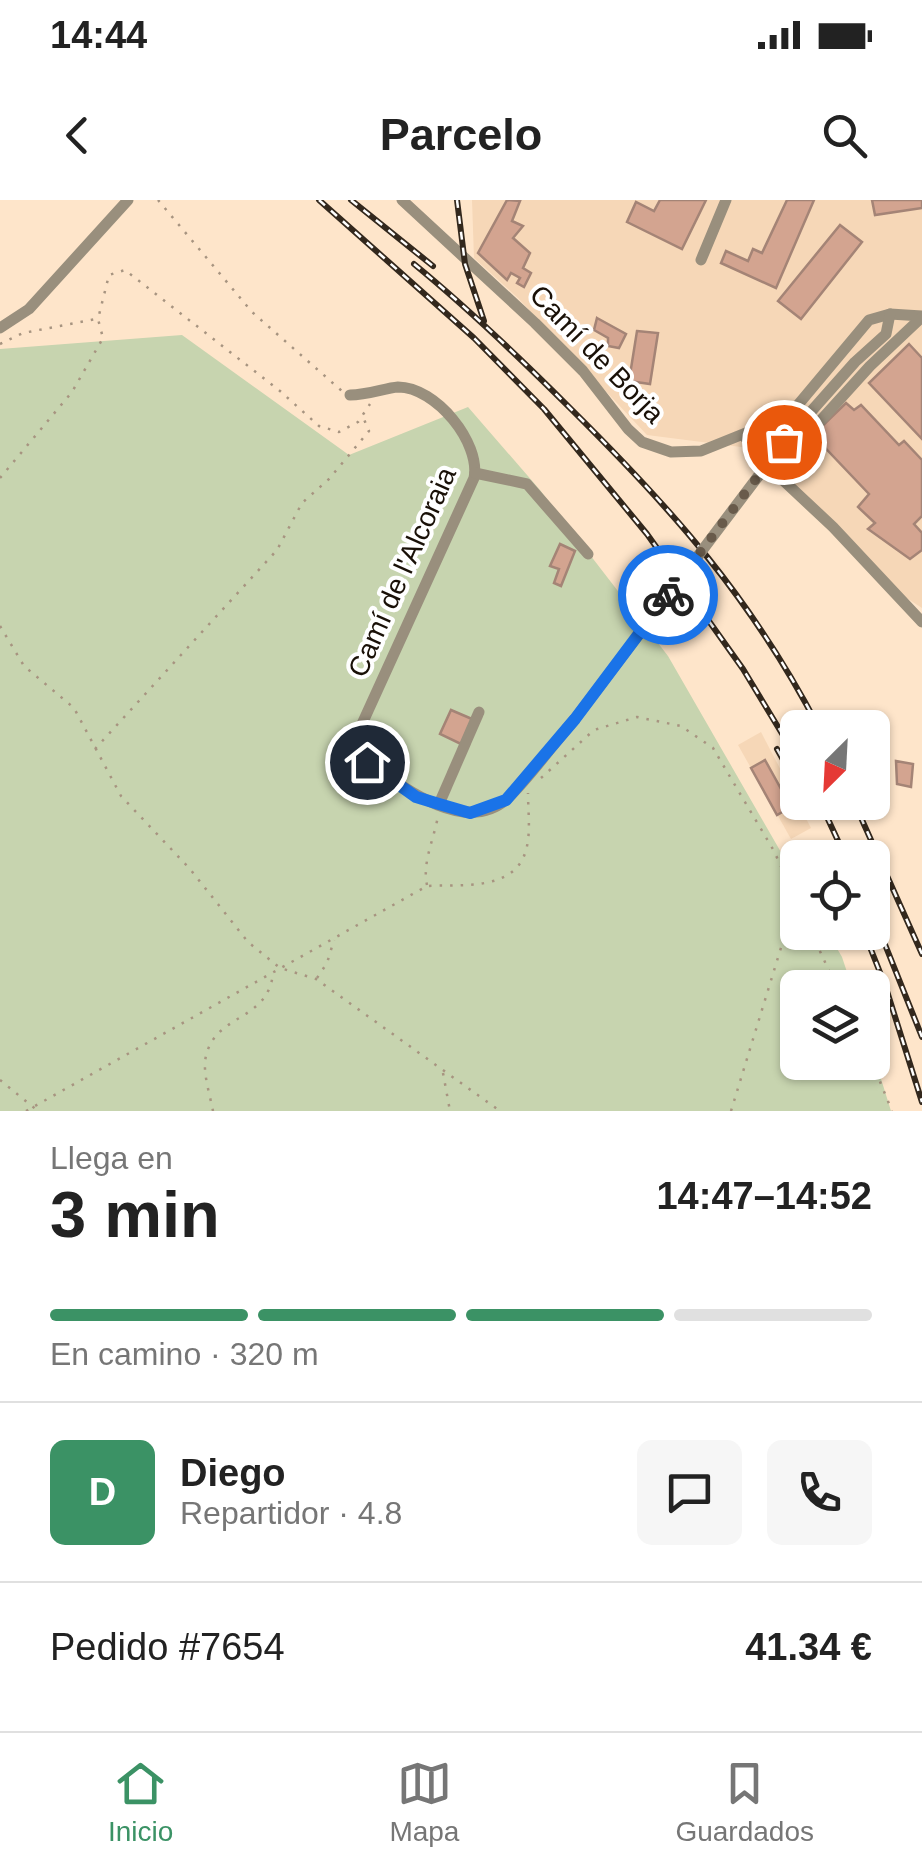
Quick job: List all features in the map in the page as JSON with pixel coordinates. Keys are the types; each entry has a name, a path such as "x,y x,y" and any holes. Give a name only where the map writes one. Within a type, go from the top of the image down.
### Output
{"street":[{"path":"0,328 29,310 128,200"},
{"name":"Camí de Borja","path":"402,200 547,335 642,442 670,452 687,453 744,435 797,406 869,320 890,314"},
{"path":"701,260 726,200"},
{"path":"890,314 922,316"},
{"name":"Camí de l'Alcoraia","path":"350,395 404,388 452,418 472,446 475,474 362,724 367,762 416,797 470,813 506,800 575,719 784,442 855,362 886,334 890,314"},
{"path":"780,476 835,404 922,316"},
{"path":"744,435 754,454 833,527 922,622"},
{"path":"475,474 527,484 588,554"},
{"path":"439,804 480,712"}],"path":[{"path":"158,200 252,312 335,389 350,395"},
{"path":"0,478 72,392 103,338 98,318 108,275 126,270 319,426 339,432 362,416 376,394"},
{"path":"0,344 23,333 98,318"},
{"path":"94,750 277,550 302,503 330,479 369,431 362,416"},
{"path":"0,626 24,666 74,708 121,796 190,870 248,942 280,968 316,979 500,1111"},
{"path":"542,778 594,730 637,717 681,726 712,748 780,864"},
{"path":"26,1111 427,886 494,883 514,870 526,852 528,790 524,777"},
{"path":"427,886 423,869 434,844 439,804"},
{"path":"316,979 327,963 334,938"},
{"path":"730,1111 782,950"},
{"path":"213,1111 206,1056 221,1029 260,1005 270,994 273,972"},
{"path":"442,1070 450,1111"},
{"path":"0,1080 38,1111"},
{"path":"879,1080 892,1111"}],"shaded area":[{"path":"472,200 922,200 922,608 888,586 749,448 647,435 518,298 474,258"},
{"path":"761,732 780,768 780,819 738,745"},
{"path":"780,820 807,820 811,828 791,839"}],"green space":[{"path":"182,335 349,455 468,407 540,490 668,656 780,850 780,950 838,950 842,957 846,970 780,970 780,1080 881,1080 891,1111 0,1111 0,349"}],"building":[{"path":"507,200 520,201 512,221 523,226 513,238 530,253 523,268 531,273 524,287 517,283 520,278 511,273 507,280 478,253"},
{"path":"660,200 706,200 682,249 627,222 636,202 654,211"},
{"path":"787,200 814,200 776,288 721,263 726,251 748,261 753,249 762,253"},
{"path":"872,200 922,200 922,208 875,215"},
{"path":"840,225 862,242 801,319 778,301"},
{"path":"597,318 626,334 619,348 608,346 608,338 594,330"},
{"path":"637,331 658,333 650,384 629,381"},
{"path":"909,344 922,358 922,439 869,383"},
{"path":"846,403 854,410 861,405 899,445 904,441 922,460 922,516 914,524 922,533 922,550 910,559 868,529 875,523 858,507 869,494 813,435"},
{"path":"560,544 575,551 561,586 554,583 559,569 550,566"},
{"path":"451,710 472,719 461,744 440,734"},
{"path":"765,760 780,787 780,813 777,815 751,768"},
{"path":"896,761 913,764 911,787 897,784"}],"railway":[{"path":"319,200 474,338 544,409 647,534 743,669 780,730"},
{"path":"351,200 433,266"},
{"path":"457,200 465,264 484,321"},
{"path":"414,264 533,372 677,520 738,597 809,710"},
{"path":"777,749 780,754"},
{"path":"828,820 838,840"},
{"path":"862,820 922,954"},
{"path":"871,950 922,1102"},
{"path":"887,950 922,1037"}],"way so far":[{"path":"668,595 784,442"}],"route":[{"path":"367,762 416,797 470,813 506,800 575,719 668,595"}]}
